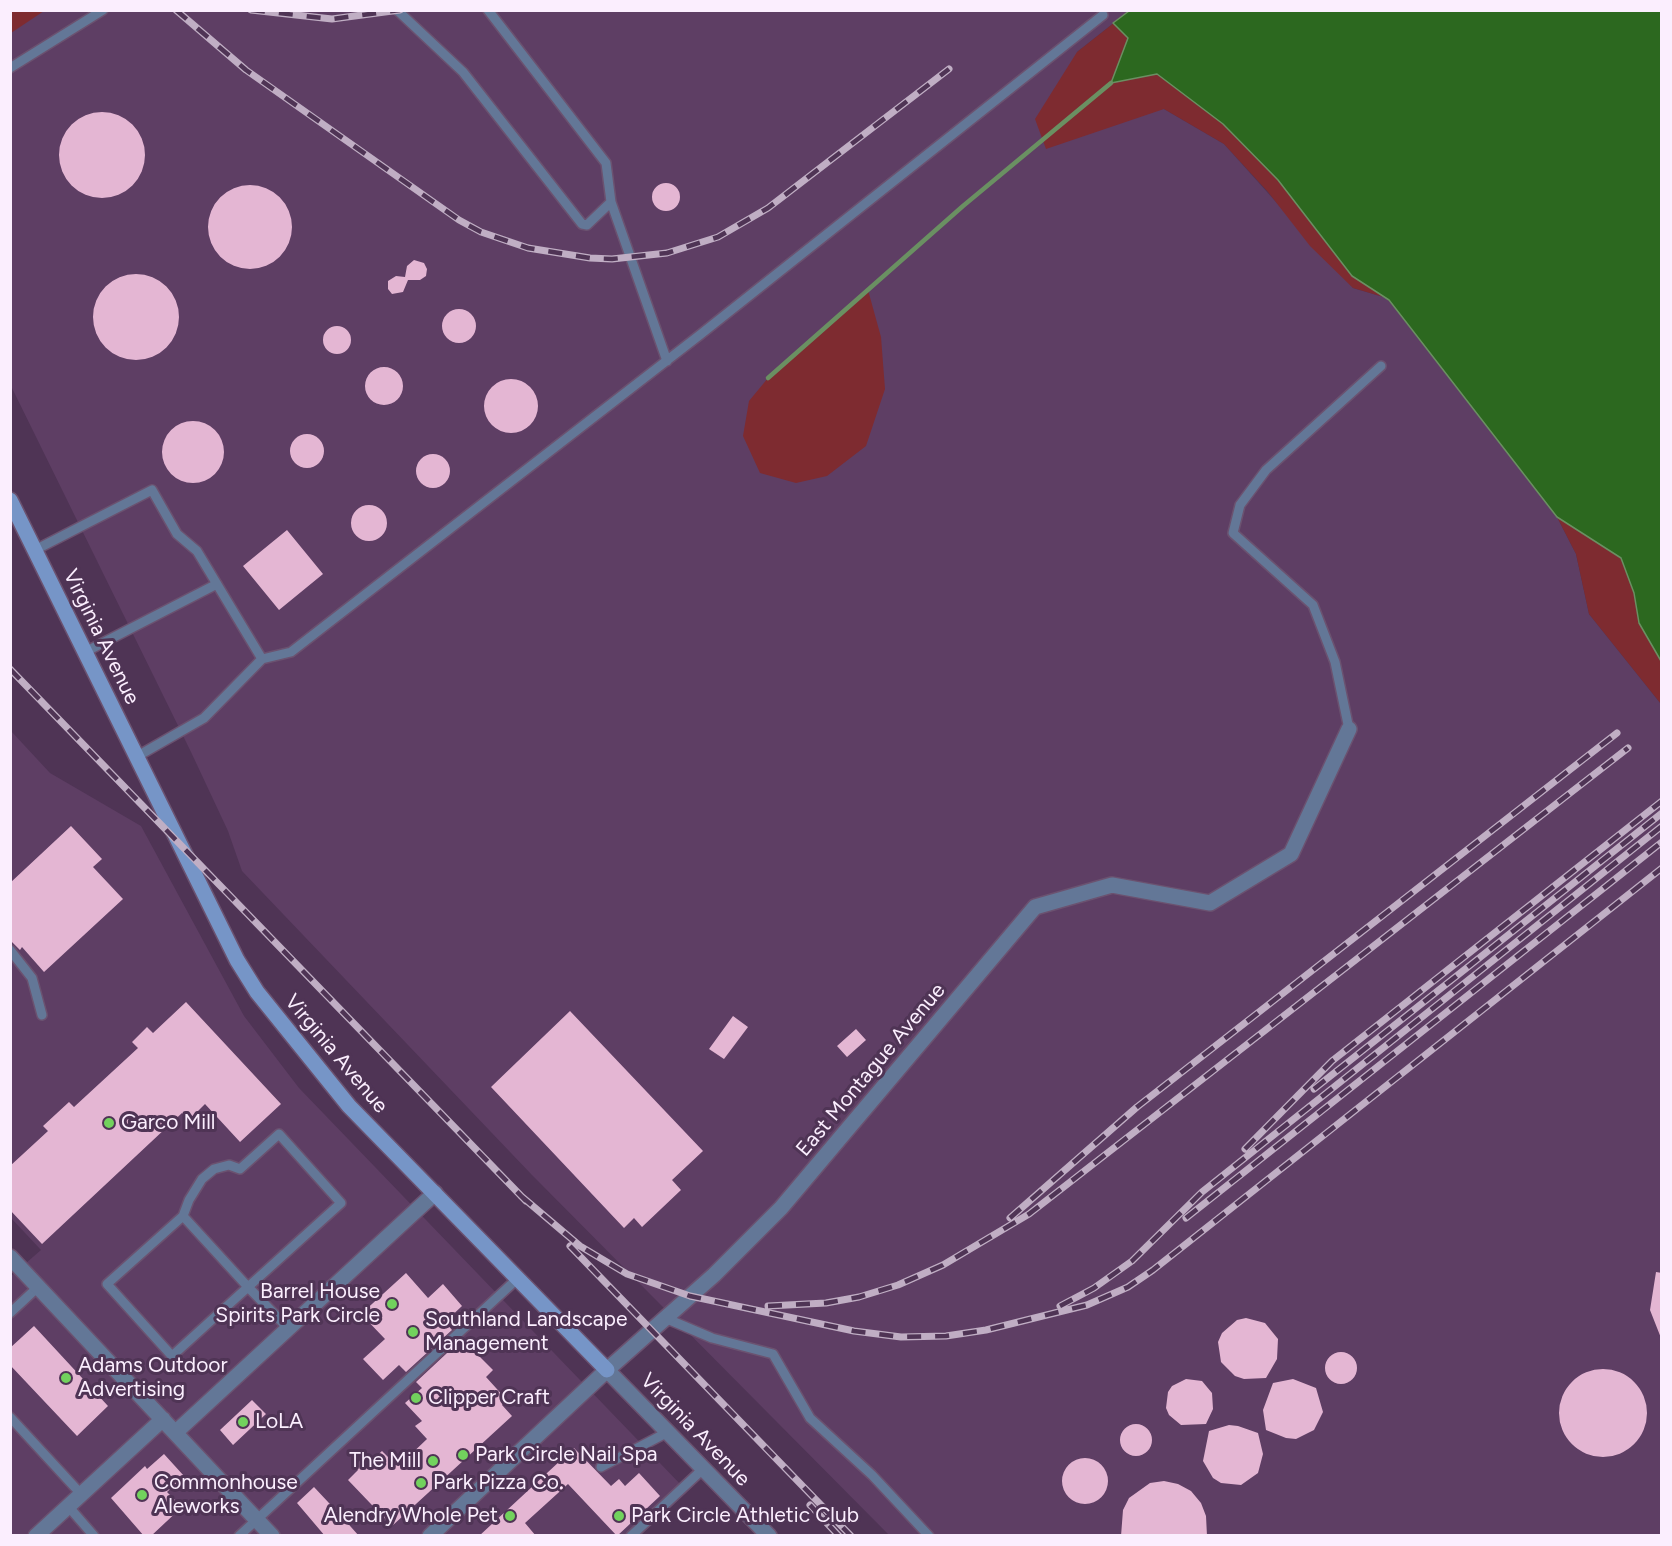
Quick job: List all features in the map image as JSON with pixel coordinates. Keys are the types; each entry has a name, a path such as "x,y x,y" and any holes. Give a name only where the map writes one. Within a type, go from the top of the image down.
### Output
{"main road":[{"name":"Virginia Avenue","path":"10,500 237,960 257,992 325,1080 608,1370"}],"street":[{"name":"East Montague Avenue","path":"430,1536 714,1275 781,1208 1035,907 1112,885 1210,903 1291,854 1349,729"},
{"path":"176,1432 435,1193"},
{"path":"10,1257 272,1536"},
{"name":"Virginia Avenue","path":"608,1370 769,1536"},
{"path":"36,1536 163,1419"}],"lane":[{"path":"10,68 103,10"},
{"path":"397,10 463,72 582,224 587,225 610,202"},
{"path":"488,10 606,163 610,202 667,361"},
{"path":"136,757 204,718 262,659 291,652 667,361 1103,15"},
{"path":"1349,729 1335,662 1313,605 1233,533 1240,505 1266,470 1381,366"},
{"path":"35,550 152,490 177,534 197,551 262,659"},
{"path":"85,652 217,584"},
{"path":"10,950 32,978 42,1015"},
{"path":"279,1134 341,1203 248,1287 172,1356 106,1284 183,1216 189,1200 202,1179 214,1169 229,1165 240,1169 279,1134"},
{"path":"183,1216 288,1329"},
{"path":"239,1536 517,1279"},
{"path":"10,1313 38,1287"},
{"path":"665,1318 712,1338 773,1354 810,1418 872,1475 929,1536"},
{"path":"10,1417 81,1494"},
{"path":"601,1467 668,1432"},
{"path":"632,1536 704,1468"},
{"path":"68,1506 94,1536"}],"shaded area":[{"path":"11,10 44,10 44,11 11,33"},
{"path":"10,11 1129,11 1077,52 1164,109 1224,144 1353,288 1387,298 1557,517 1576,554 1589,614 1661,704 1661,1535 889,1535 532,1175 242,871 228,831 191,752 11,386"},
{"path":"1129,11 1571,483 1661,613 1661,704 1589,614 1576,554 1557,517 1414,332 1387,298 1353,288 1310,246 1268,192 1224,144 1164,109 1046,149 1035,119 1077,52"},
{"path":"1129,11 1661,11 1661,661 1639,623 1634,593 1621,558 1557,517 1389,300 1352,276 1278,180 1223,124 1157,74 1111,83 1128,38 1113,23"},
{"path":"868,290 881,337 885,389 866,446 827,476 796,483 760,473 743,436 749,401 768,378"},
{"path":"11,731 50,773 141,826 244,1016 299,1088 683,1487 631,1535 11,1535 10,1277 41,1250 11,1218"}],"building":[{"path":"102,112 118,116 132,125 141,139 145,155 141,171 132,185 118,194 102,198 86,194 72,185 63,171 59,155 63,139 72,125 86,116"},
{"path":"666,183 676,187 680,197 676,207 666,211 656,207 652,197 656,187"},
{"path":"250,185 273,192 285,204 292,227 285,250 273,262 250,269 227,262 215,250 208,227 215,204 227,192"},
{"path":"414,260 424,263 427,269 426,276 420,280 408,280 403,292 392,294 388,289 388,281 396,276 405,277 407,266"},
{"path":"136,274 152,278 166,287 175,301 179,317 175,333 166,347 152,356 136,360 120,356 106,347 97,333 93,317 97,301 106,287 120,278"},
{"path":"459,309 471,314 476,326 471,338 459,343 447,338 442,326 447,314"},
{"path":"337,326 347,330 351,340 347,350 337,354 327,350 323,340 327,330"},
{"path":"384,367 397,373 403,386 397,399 384,405 371,399 365,386 371,373"},
{"path":"511,379 521,381 530,387 536,396 538,406 536,416 530,425 521,431 511,433 501,431 492,425 486,416 484,406 486,396 492,387 501,381"},
{"path":"187,421 199,421 215,430 222,440 224,452 222,464 215,474 199,483 187,483 176,478 167,469 162,458 162,446 167,435 176,426"},
{"path":"307,434 319,439 324,451 319,463 307,468 295,463 290,451 295,439"},
{"path":"433,454 445,459 450,471 445,483 433,488 421,483 416,471 421,459"},
{"path":"369,505 382,510 387,523 382,536 369,541 356,536 351,523 356,510"},
{"path":"287,530 323,574 279,610 243,566"},
{"path":"71,826 102,859 93,867 123,899 44,972 22,947 20,950 10,940 10,883"},
{"name":"Garco Mill","path":"186,1002 281,1104 240,1142 205,1104 189,1120 182,1113 42,1244 10,1210 10,1166 48,1131 43,1126 69,1102 74,1107 138,1048 132,1042 147,1027 153,1033"},
{"path":"570,1011 703,1151 672,1180 681,1190 642,1227 634,1218 624,1228 491,1087"},
{"path":"733,1016 748,1027 724,1059 709,1049"},
{"path":"856,1029 866,1040 847,1057 837,1046"},
{"path":"1656,1272 1662,1273 1661,1338 1650,1310"},
{"path":"406,1273 428,1298 443,1284 462,1306 445,1322 452,1330 406,1372 399,1365 383,1380 363,1359 385,1339 361,1314"},
{"path":"1246,1318 1265,1323 1278,1339 1277,1359 1266,1378 1244,1379 1235,1376 1221,1362 1218,1342 1222,1333 1237,1320"},
{"path":"34,1326 108,1406 77,1436 10,1365 10,1348"},
{"path":"462,1339 493,1370 486,1377 506,1399 502,1405 512,1416 392,1526 348,1480 358,1470 354,1466 365,1456 370,1462 382,1451 394,1463 402,1455 406,1459 427,1439 415,1426 422,1421 405,1403 422,1388 416,1382"},
{"path":"1341,1352 1352,1357 1357,1368 1352,1379 1341,1384 1330,1379 1325,1368 1330,1357"},
{"path":"1603,1369 1628,1376 1640,1388 1647,1413 1640,1438 1628,1450 1603,1457 1578,1450 1566,1438 1559,1413 1566,1388 1578,1376"},
{"path":"1186,1379 1202,1381 1212,1393 1213,1409 1206,1424 1181,1425 1169,1415 1166,1408 1168,1392 1172,1386"},
{"path":"1293,1379 1316,1388 1323,1412 1314,1430 1296,1439 1286,1438 1266,1430 1263,1410 1273,1383"},
{"name":"LoLA","path":"252,1400 266,1414 233,1445 220,1430"},
{"path":"1136,1424 1147,1429 1152,1440 1147,1451 1136,1456 1125,1451 1120,1440 1125,1429"},
{"path":"1229,1425 1258,1433 1263,1454 1258,1473 1241,1485 1221,1483 1213,1478 1203,1461 1209,1431"},
{"path":"574,1448 611,1486 619,1479 625,1486 639,1473 660,1496 617,1536 568,1484 525,1523 536,1536 479,1536"},
{"name":"Commonhouse Aleworks","path":"164,1454 184,1476 167,1492 182,1507 151,1536 144,1536 111,1498 145,1466 147,1469"},
{"path":"1085,1458 1101,1465 1108,1481 1101,1497 1085,1504 1069,1497 1062,1481 1069,1465"},
{"path":"1164,1481 1178,1484 1191,1491 1201,1503 1206,1516 1207,1536 1121,1536 1123,1510 1129,1498 1150,1483"},
{"path":"314,1487 359,1536 325,1536 297,1503"}],"waterway":[{"path":"768,378 963,206 1111,83"}],"railway":[{"path":"176,10 246,70 459,220 481,232 528,248 590,258 612,259 667,253 718,237 768,208 949,69"},
{"path":"251,10 332,19 400,10"},
{"path":"10,669 526,1201"},
{"path":"1010,1218 1137,1107 1617,733"},
{"path":"768,1306 826,1303 859,1297 898,1285 943,1265 1029,1214 1628,748"},
{"path":"1245,1149 1332,1061 1662,801"},
{"path":"1314,1089 1662,813"},
{"path":"1060,1306 1094,1288 1132,1261 1202,1192 1662,826"},
{"path":"1186,1218 1662,842"},
{"path":"521,1196 580,1246 627,1274 690,1296 854,1331 901,1337 946,1336 986,1330 1087,1305 1128,1287 1153,1270 1662,868"},
{"path":"570,1246 851,1536"},
{"path":"810,1505 839,1536"}],"place":[{"name":"Garco Mill","path":"109,1123"},
{"name":"Barrel House Spirits Park Circle","path":"392,1304"},
{"name":"Southland Landscape Management","path":"413,1332"},
{"name":"Adams Outdoor Advertising","path":"66,1378"},
{"name":"Clipper Craft","path":"416,1398"},
{"name":"LoLA","path":"243,1422"},
{"name":"Park Circle Nail Spa","path":"463,1455"},
{"name":"The Mill","path":"433,1461"},
{"name":"Park Pizza Co.","path":"421,1483"},
{"name":"Commonhouse Aleworks","path":"142,1495"},
{"name":"Alendry Whole Pet","path":"510,1516"},
{"name":"Park Circle Athletic Club","path":"619,1516"}]}
